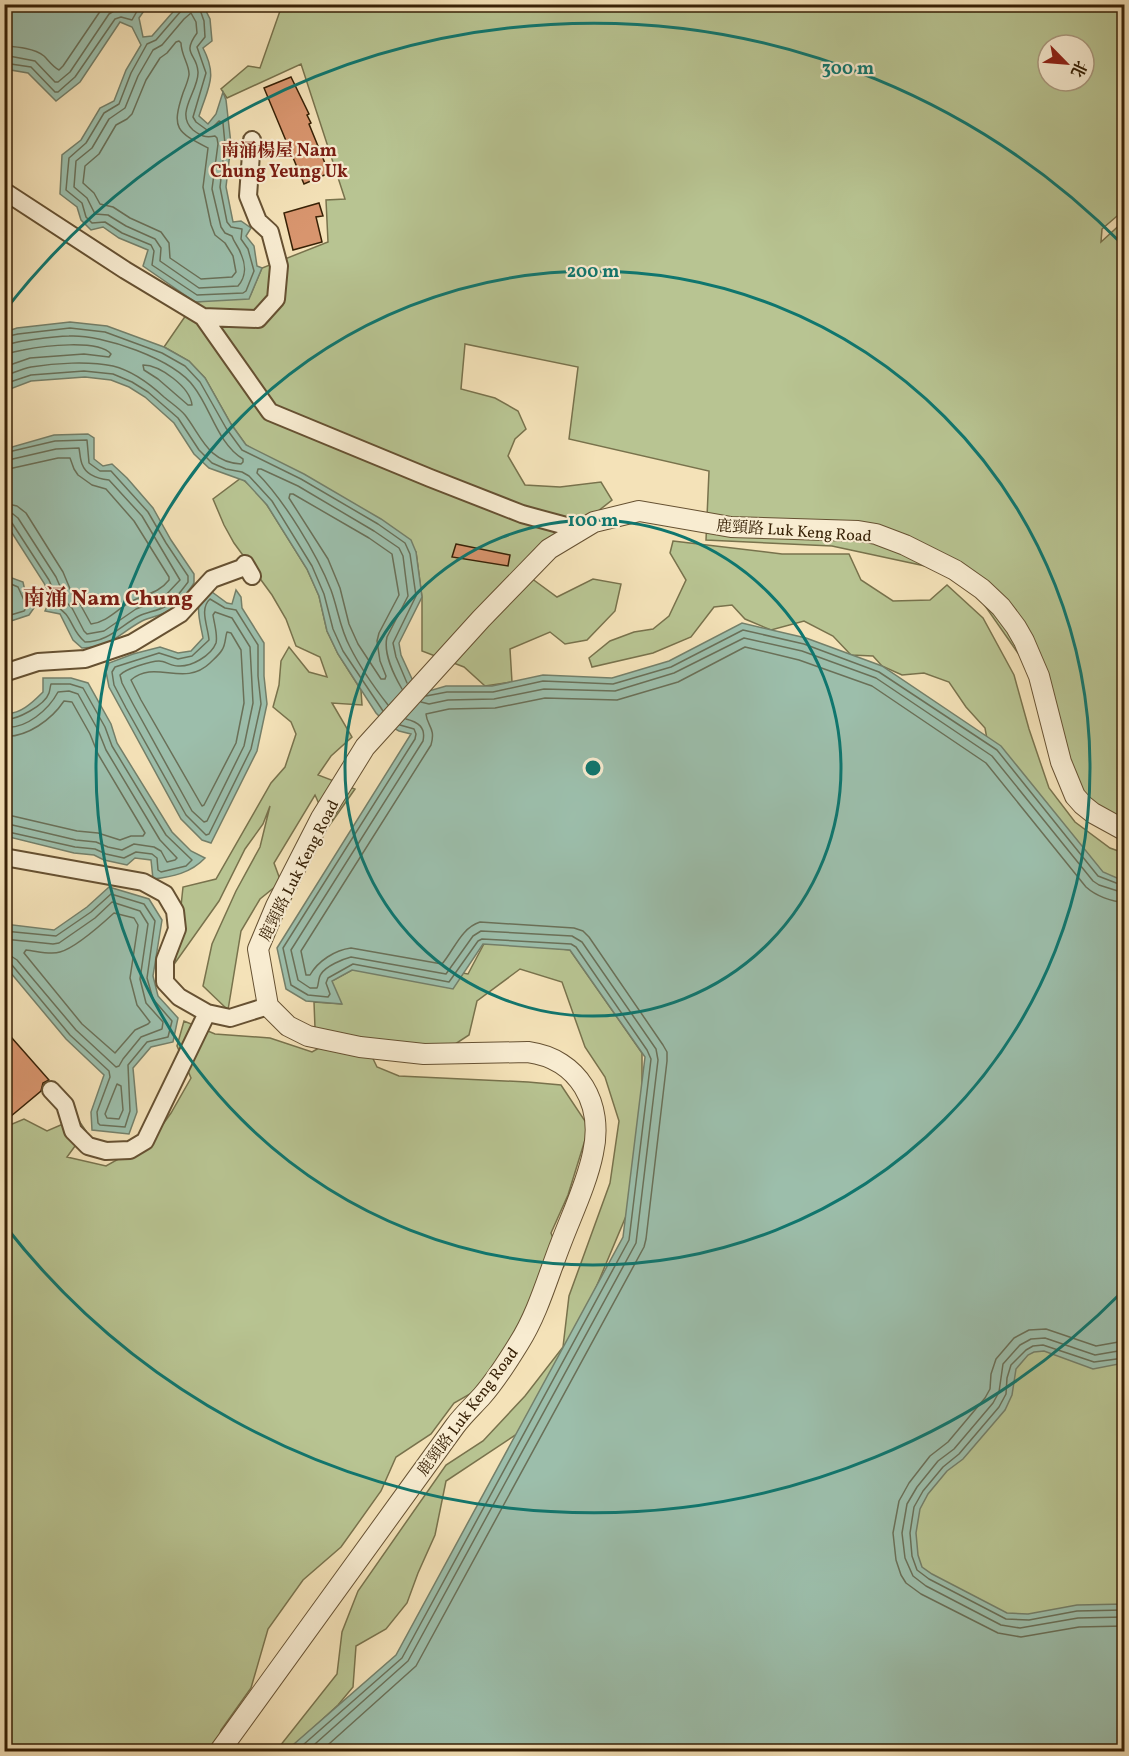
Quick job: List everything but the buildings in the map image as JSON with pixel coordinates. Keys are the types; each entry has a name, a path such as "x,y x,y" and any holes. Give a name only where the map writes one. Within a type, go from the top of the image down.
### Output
{"street":[{"path":"203,317 258,319 276,299 279,266 270,232 258,221 248,196 252,140"},
{"path":"4,192 203,317 270,412 522,514 581,530"},
{"name":"鹿頸路 Luk Keng Road","path":"219,1752 454,1426 483,1395 519,1343 531,1321 591,1162 595,1142 593,1114 587,1094 572,1071 554,1059 528,1052 424,1054 330,1042 308,1036 288,1026 268,1006 258,949 276,906 321,818 365,747 481,619 549,549 594,522 639,511 731,527 849,530 867,533 890,539 942,563 982,589 1010,617 1034,664 1061,762 1071,789 1087,809 1125,830"},
{"path":"4,673 38,662 85,659 132,643 180,614 212,579 242,568 245,564 252,576"},
{"path":"4,871 12,859 143,882 165,894 175,911 177,929 165,960 165,982 179,997 207,1013 230,1018 268,1006"},
{"path":"51,1090 65,1105 73,1131 88,1146 106,1151 130,1150 145,1140 207,1013"}],"shaded area":[{"path":"275,5 1124,5 1124,210 1102,229 1101,242 1124,221 1124,836 1095,825 1075,796 1029,669 972,587 939,569 832,546 706,540 709,471 569,439 578,367 465,344 461,389 495,398 518,411 526,429 515,439 508,456 525,485 560,487 601,482 612,500 573,531 531,578 557,597 593,579 621,584 615,611 587,640 565,644 550,632 510,649 512,682 485,686 464,667 422,651 422,597 416,552 246,445 231,424 205,378 189,361 164,347 195,302 250,296 262,268 328,242 326,200 345,199 301,64 227,98 221,89 248,66 260,68 280,11"},
{"path":"241,478 267,505 307,569 319,596 327,631 338,654 361,690 362,705 332,703 352,737 331,756 318,775 355,789 329,826 315,795 274,863 281,882 260,899 241,931 228,1010 203,986 212,944 236,891 260,847 270,806 263,824 245,849 219,901 175,963 183,887 216,879 271,783 285,767 296,734 291,722 273,707 279,685 281,661 289,647 309,672 327,677 320,657 296,646 286,619 272,595 234,543 224,525 213,499"},
{"path":"673,541 782,554 849,554 861,580 893,601 930,600 947,585 983,618 1014,675 1049,788 1075,822 1110,848 1124,853 1124,883 1093,873 991,761 985,728 966,707 949,682 924,673 902,675 882,666 873,656 851,655 833,636 804,621 771,630 745,619 732,605 714,607 691,637 653,653 592,667 589,658 610,641 634,632 653,629 669,616 686,580 670,553"},
{"path":"486,940 570,950 642,1053 642,1178 595,1290 582,1343 523,1430 446,1481 435,1535 407,1603 386,1629 356,1646 353,1687 338,1705 288,1751 276,1751 337,1674 342,1632 358,1591 446,1465 483,1441 525,1396 563,1347 569,1296 610,1183 619,1121 605,1077 585,1047 562,982 520,969 477,1001 469,1035 437,1056 366,1044 377,1067 399,1076 561,1085 589,1127 568,1195 551,1233 564,1266 534,1316 505,1374 454,1403 431,1434 396,1457 381,1491 341,1547 303,1580 268,1629 251,1688 221,1730 215,1751 5,1752 5,1127 24,1119 47,1131 77,1118 86,1131 67,1157 106,1166 151,1141 171,1113 191,1078 177,1046 184,1021 215,1034 270,1038 312,1052 341,1036 315,1028 314,1002 341,1004 328,983 352,970 445,970 468,974"},
{"path":"1037,1333 1124,1355 1124,1624 988,1628 921,1586 905,1490"}],"water":[{"path":"4,5 148,5 139,18 143,37 152,36 179,5 203,5 210,19 212,41 203,48 208,58 211,75 199,116 208,124 216,114 223,92 231,144 226,187 233,222 241,221 251,228 246,236 254,246 257,266 262,268 249,299 195,302 143,266 148,250 119,238 103,227 91,230 81,220 77,207 60,194 62,155 81,140 100,108 114,101 126,70 141,45 132,27 120,22 80,82 56,101 28,73 5,69"},
{"path":"70,322 107,326 164,347 189,361 205,378 231,424 246,445 304,474 381,519 411,540 416,552 422,597 399,643 401,655 413,681 429,691 446,686 492,686 543,675 612,678 669,661 742,623 806,638 882,666 1001,746 1103,872 1124,881 1124,1363 1093,1369 1044,1351 1028,1355 1016,1369 1012,1395 1005,1410 963,1459 947,1471 928,1494 920,1509 916,1533 918,1555 922,1567 1007,1613 1028,1614 1077,1605 1124,1604 1124,1751 286,1751 396,1655 623,1237 645,1057 570,950 483,944 453,989 352,970 332,981 342,1004 306,1001 286,989 277,948 411,734 388,725 376,713 338,654 327,631 319,596 307,569 267,505 245,481 209,468 194,454 174,423 145,397 111,380 85,377 31,381 5,391 5,332 17,328"},
{"path":"88,434 94,438 94,459 103,466 112,464 153,508 194,574 194,583 169,611 142,621 101,645 82,648 73,640 60,614 45,611 51,598 5,522 5,449 54,435"},
{"path":"5,551 9,577 23,582 34,608 29,615 5,623"},
{"path":"236,590 241,597 242,608 264,643 267,704 257,751 211,843 202,840 181,819 109,687 106,672 109,663 160,647 178,653 191,651 203,638 198,611 201,598 212,592 232,604"},
{"path":"43,678 71,678 88,683 111,724 117,743 172,832 191,851 205,858 200,863 181,873 153,879 151,860 135,858 127,865 104,860 94,855 74,853 5,836 4,713 20,710 35,700 43,692"},
{"path":"109,887 149,899 162,920 153,976 158,996 178,1018 173,1042 151,1047 133,1068 137,1112 129,1134 92,1130 91,1112 104,1075 66,1039 5,966 5,924 54,930 87,907"}],"district":[{"name":"南涌楊屋 Nam Chung Yeung Uk","path":"279,160"},
{"name":"南涌 Nam Chung","path":"108,597"}]}
